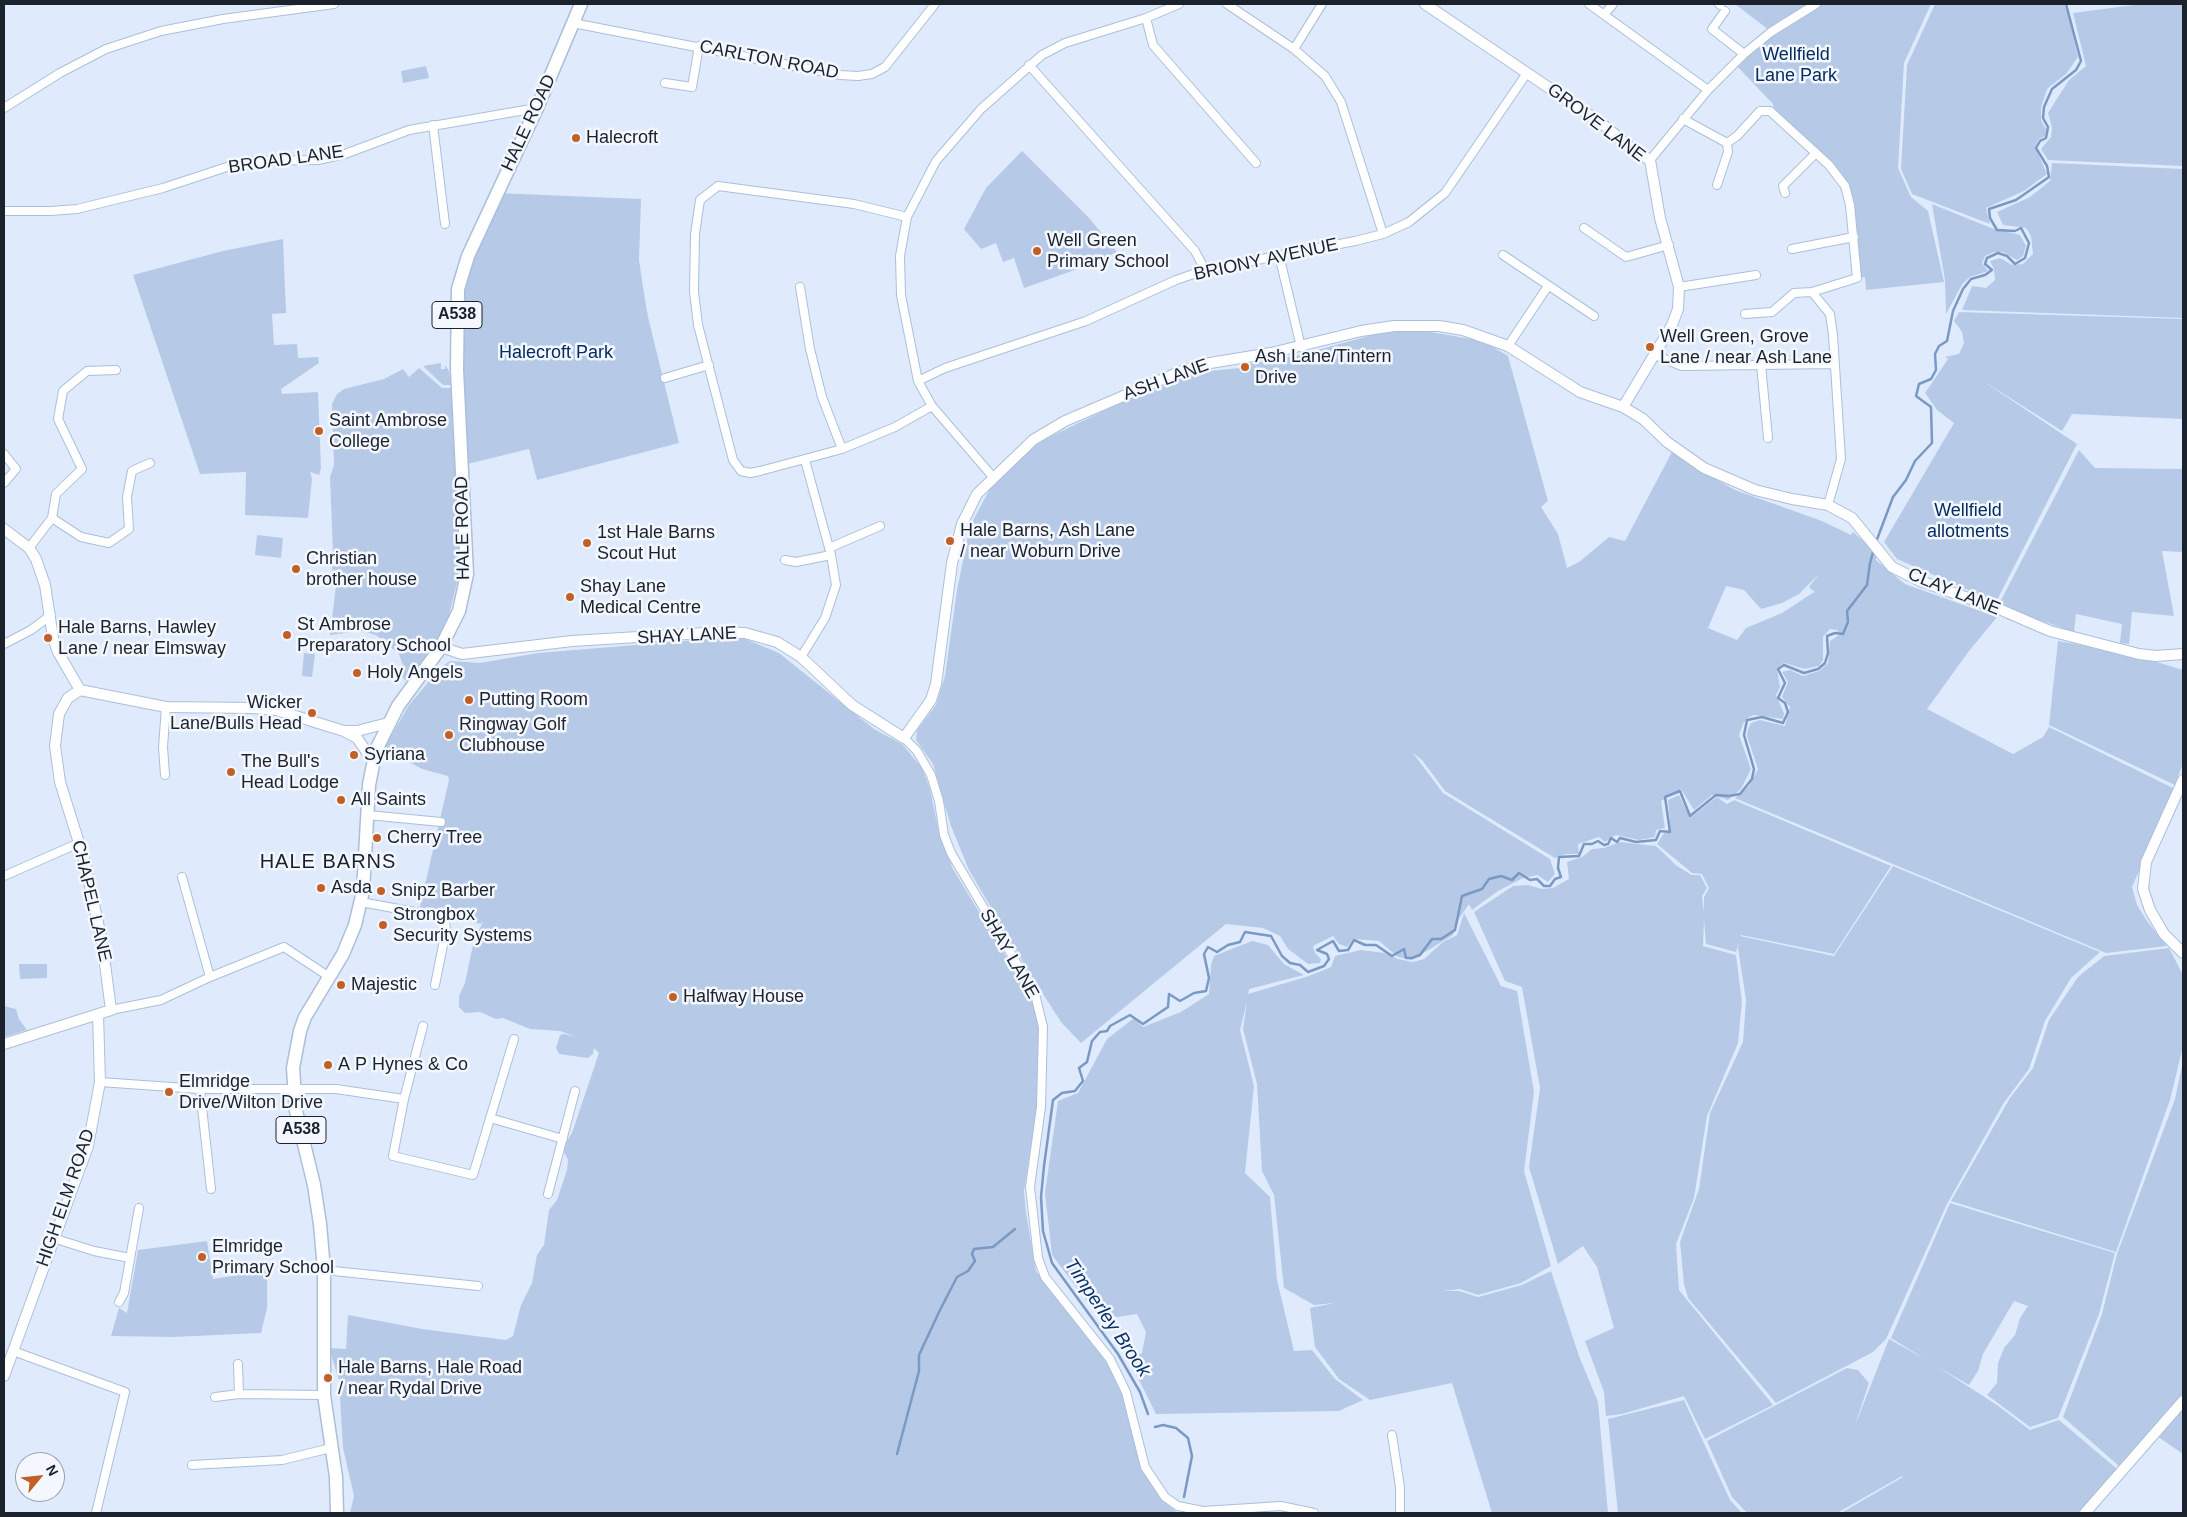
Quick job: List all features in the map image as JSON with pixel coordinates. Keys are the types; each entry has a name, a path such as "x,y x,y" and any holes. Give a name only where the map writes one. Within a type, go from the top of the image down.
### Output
{"main road":[{"name":"HALE ROAD","path":"337,1513 336,1477 324,1396 324,1270 314,1185 296,1111 292,1068 300,1031 312,1002 343,954 351,936 361,902 369,785 373,761 388,723 441,647 458,611 467,574 457,370 458,289 468,256 537,108 581,4"}],"street":[{"path":"4,108 60,73 106,49 161,31 223,19 334,4"},
{"name":"CARLTON ROAD","path":"574,23 840,75 858,76 872,74 886,67 935,4"},
{"path":"993,477 932,406 918,380 901,295 900,256 907,217 936,161 980,109 1029,65 1042,55 1066,43 1146,18 1179,4"},
{"path":"1227,4 1294,49 1325,76 1342,102 1383,234"},
{"path":"1294,49 1322,4"},
{"name":"GROVE LANE","path":"1425,4 1601,123 1635,151 1650,160 1660,218 1669,245 1679,287 1678,308 1672,325 1623,407"},
{"path":"1589,4 1708,90"},
{"path":"1604,14 1613,4"},
{"path":"1650,160 1708,90 1744,54 1770,32 1816,4"},
{"path":"1721,6 1712,29 1744,54"},
{"path":"1146,18 1153,45 1256,163"},
{"path":"665,83 692,87 699,46"},
{"path":"1029,65 1195,251 1205,270"},
{"name":"BRIONY AVENUE","path":"918,380 970,359 1086,321 1176,280 1205,270 1355,241 1383,234 1409,222 1445,193 1527,73"},
{"name":"BROAD LANE","path":"4,211 77,209 163,188 232,165 256,161 318,160 345,154 388,136 433,125 537,108"},
{"path":"1727,143 1764,110 1776,115 1816,153 1845,186 1854,237 1857,278 1812,292 1794,293 1772,312 1745,314"},
{"path":"1683,119 1727,143"},
{"path":"433,125 445,224"},
{"path":"1717,185 1728,152 1727,143"},
{"path":"1785,193 1783,186 1816,153"},
{"path":"907,217 854,204 718,186 700,200 695,234 694,292 698,325 733,460 741,471 750,473 842,449 895,427 932,406"},
{"path":"1584,228 1626,257 1669,245"},
{"path":"1792,249 1854,237"},
{"path":"1279,255 1301,347"},
{"path":"1504,255 1594,316"},
{"path":"1679,287 1756,275"},
{"path":"1508,346 1548,286"},
{"path":"800,287 810,350 822,397 842,449"},
{"path":"1812,292 1830,314 1834,364 1841,458 1828,505"},
{"name":"ASH LANE","path":"904,738 931,700 936,684 952,563 962,524 977,494 1033,440 1065,421 1184,370 1204,364 1301,347 1361,331 1394,326 1439,326 1463,330 1508,346 1580,392 1623,407"},
{"path":"1654,355 1682,366 1834,364"},
{"path":"665,378 708,365"},
{"path":"1761,365 1768,438"},
{"path":"29,548 52,518 56,494 82,469 58,419 63,390 87,371 116,370"},
{"name":"CLAY LANE","path":"1623,407 1643,419 1668,442 1704,468 1756,490 1828,505 1852,518 1892,567 1920,581 1999,609 2050,631 2139,654 2156,656 2183,654"},
{"path":"4,454 16,469 4,483"},
{"path":"801,657 825,618 836,585 830,552 805,460"},
{"path":"52,518 81,537 109,543 129,529 127,497 132,471 150,463"},
{"path":"785,560 796,562 830,552 880,526"},
{"path":"4,529 29,548 40,571 58,652 80,690 166,707 276,710 344,731 358,738 373,761"},
{"path":"4,644 31,630 51,615"},
{"name":"SHAY LANE","path":"441,647 462,654 476,654 572,641 721,632 745,633 777,642 801,657 852,705 904,738 917,751 931,775 939,801 944,835 951,853 1035,994 1043,1027 1041,1107 1030,1187 1038,1258 1045,1277 1110,1359 1126,1392 1145,1468 1165,1497 1178,1506 1203,1511 1282,1506 1314,1513"},
{"name":"CHAPEL LANE","path":"80,690 68,698 59,714 55,746 60,782 79,843 102,941 111,1010"},
{"path":"165,775 163,747 166,707"},
{"path":"344,731 357,731 388,723"},
{"path":"2183,780 2146,862 2143,889 2150,910 2164,934 2183,953"},
{"path":"368,815 441,822"},
{"path":"4,876 79,843"},
{"path":"182,876 210,977"},
{"path":"361,902 431,915 445,921 446,930 435,985"},
{"path":"4,1044 111,1010 160,1000 284,947 328,976"},
{"name":"HIGH ELM ROAD","path":"4,1376 88,1146 100,1082 98,1014"},
{"path":"423,1026 404,1099 393,1156 473,1175 514,1039"},
{"path":"100,1082 200,1089 294,1090 336,1088 404,1099"},
{"path":"200,1089 211,1189"},
{"path":"548,1194 575,1091"},
{"path":"490,1118 563,1138"},
{"path":"119,1302 124,1293 139,1208"},
{"path":"53,1238 94,1252 130,1258"},
{"path":"324,1270 478,1286"},
{"path":"13,1351 125,1392 96,1513"},
{"path":"238,1364 239,1394"},
{"path":"215,1396 239,1394 324,1396"},
{"path":"2085,1513 2183,1401"},
{"path":"1392,1435 1400,1487 1400,1513"},
{"path":"192,1465 282,1460 331,1448"}],"green space":[{"path":"1735,4 1811,4 1769,30"},
{"name":"Wellfield Lane Park","path":"1816,4 1931,4 1904,63 1898,168 1911,197 1928,211 1944,282 1866,290 1865,277 1857,278 1845,186 1774,111 1773,104 1735,64 1744,54"},
{"path":"1935,4 2064,4 2068,13 2078,57 2066,74 2047,89 2041,107 2041,120 2046,129 2045,136 2038,140 2035,147 2047,174 2024,191 1986,208 1990,224 1912,194 1901,169 1907,65"},
{"path":"2142,4 2183,4 2183,166 2048,160 2041,149 2051,137 2052,128 2048,113 2069,80 2086,66 2073,13"},
{"path":"426,66 429,78 403,83 401,71"},
{"name":"Well Green Primary School","path":"1022,151 1090,219 1117,252 1086,266 1024,288 1014,258 1003,262 996,243 981,249 964,229 986,188"},
{"path":"2052,163 2183,169 2183,318 1962,310 1972,286 1986,288 1995,280 1994,269 1990,261 2000,258 2012,265 2023,264 2033,254 2031,236 2026,228 2003,225 1997,212 2030,197 2050,181"},
{"name":"Halecroft Park","path":"496,193 641,199 639,260 643,287 648,317 679,443 537,480 529,449 463,465 458,289"},
{"path":"1932,204 1991,228 2020,235 2026,246 2023,256 2017,260 2003,252 1994,252 1985,256 1982,263 1988,271 1970,277 1963,283 1946,314 1945,280"},
{"path":"283,239 286,313 272,314 274,345 297,344 298,358 318,357 319,363 281,389 282,394 318,392 321,468 319,475 310,472 312,479 308,518 245,515 246,472 200,474 133,275 223,251"},
{"name":"Wellfield allotments","path":"1959,312 2183,319 2183,419 2072,414 2062,431 1980,379 2077,444 1996,602 1897,559 1884,542 1954,423 1937,410 1925,393 1948,359 1945,357 1959,354 1964,343 1962,332 1954,321"},
{"path":"1419,330 1477,340 1508,356 1548,501 1541,507 1558,534 1567,568 1579,562 1609,537 1625,541 1673,450 1687,463 1735,490 1822,521 1851,535 1853,532 1866,543 1876,556 1876,560 1905,584 1997,617 1969,651 1927,709 2013,754 2043,737 2049,727 2175,789 2132,887 2137,905 2167,946 2106,953 1735,798 1749,786 1758,769 1747,736 1751,723 1760,720 1785,726 1790,707 1782,697 1788,682 1782,672 1790,670 1803,676 1819,671 1828,663 1830,641 1839,635 1837,630 1830,629 1823,637 1823,660 1819,666 1805,669 1784,663 1777,668 1780,687 1776,695 1784,713 1783,719 1754,715 1747,718 1743,724 1739,735 1751,769 1741,789 1728,800 1712,795 1694,810 1681,789 1661,801 1665,828 1656,830 1655,837 1639,840 1616,835 1605,842 1599,837 1578,844 1579,854 1566,854 1555,858 1445,791 1422,760 1413,753 1443,793 1550,859 1555,874 1548,882 1537,875 1521,879 1498,891 1472,910 1469,904 1460,917 1453,935 1412,960 1398,957 1379,941 1353,939 1347,947 1339,944 1333,936 1313,946 1315,953 1321,959 1320,963 1308,964 1288,949 1280,936 1263,928 1226,924 1081,1043 1061,1022 1027,969 969,870 951,826 933,764 916,740 917,730 936,705 945,676 957,590 970,526 992,485 1041,441 1118,404 1134,397 1141,397 1190,373 1240,368 1242,365 1299,355 1383,332","holes":["1819,574 1809,587 1817,594 1814,592 1782,613 1746,628 1737,640 1708,628 1726,586 1744,590 1761,609 1782,603 1799,594"]},
{"path":"441,363 441,369 445,369 445,365 449,371 451,385 443,385 423,366"},
{"path":"419,368 442,388 451,388 460,553 458,579 447,623 439,640 411,679 406,681 402,677 404,668 399,654 376,635 361,631 330,635 336,586 331,585 333,553 330,477 334,465 332,404 337,394 344,389 384,379 403,369 409,377"},
{"path":"2079,450 2095,468 2183,469 2183,552 2162,551 2174,616 2132,612 2129,644 2120,643 2122,624 2076,614 2074,632 1998,606"},
{"path":"257,535 283,538 281,558 255,555"},
{"path":"708,639 745,639 779,653 874,729 902,744 922,768 930,789 939,833 953,869 1030,996 1037,1016 1040,1044 1038,1099 1024,1191 1036,1271 1105,1360 1121,1391 1145,1475 1162,1500 1178,1513 350,1513 354,1496 343,1448 339,1380 329,1348 346,1349 348,1315 422,1329 506,1340 513,1336 521,1305 532,1283 537,1255 544,1245 549,1210 557,1200 567,1170 568,1160 564,1152 565,1144 572,1133 599,1053 594,1048 593,1054 588,1058 559,1054 556,1048 560,1035 576,1037 560,1031 530,1029 503,1018 496,1019 480,1012 465,1013 459,1007 459,996 465,983 474,940 482,924 419,911 449,780 448,776 422,769 384,748 409,705 440,668 450,661 480,663 538,653"},
{"path":"2058,641 2127,653 2183,670 2183,763 2175,785 2049,725"},
{"path":"304,653 315,654 312,677 302,676"},
{"path":"1679,795 1690,818 1717,797 1727,804 1734,800 1891,866 1834,954 1740,936 1834,956 1893,866 2100,952 2071,978 2045,1021 2029,1069 2003,1104 1947,1204 1886,1339 1873,1352 1776,1403 1688,1298 1684,1284 1680,1242 1699,1189 1710,1113 1743,1042 1746,1000 1738,948 1739,942 1736,952 1706,944 1704,919 1703,946 1736,955 1742,1002 1738,1043 1707,1116 1694,1198 1676,1244 1679,1290 1773,1405 1705,1439 1684,1396 1622,1414 1606,1416 1604,1392 1585,1341 1614,1328 1597,1267 1583,1246 1558,1264 1529,1167 1540,1088 1522,987 1505,981 1474,912 1513,886 1528,885 1542,889 1553,888 1569,879 1567,862 1582,857 1592,849 1604,848 1620,842 1656,846 1677,866 1692,875 1700,875 1707,888 1702,896 1704,912 1704,897 1709,888 1702,874 1692,873 1657,844 1664,833 1671,833 1668,800"},
{"path":"1464,913 1501,986 1517,991 1534,1092 1524,1171 1551,1266 1521,1283 1478,1295 1460,1289 1443,1291 1459,1291 1478,1297 1522,1285 1551,1271 1579,1356 1598,1402 1608,1513 1492,1513 1452,1383 1370,1400 1339,1379 1315,1347 1310,1308 1334,1303 1314,1305 1284,1288 1274,1195 1262,1171 1257,1084 1243,1029 1247,1001 1240,1030 1254,1086 1245,1173 1270,1197 1277,1280 1294,1351 1312,1350 1335,1379 1363,1400 1339,1411 1156,1414 1129,1360 1142,1353 1146,1332 1137,1314 1117,1317 1095,1312 1052,1255 1045,1193 1058,1101 1078,1093 1107,1039 1134,1018 1143,1027 1181,1012 1209,994 1211,965 1214,956 1252,941 1268,945 1284,964 1304,975 1249,989 1248,994 1309,976 1331,967 1335,956 1361,950 1385,953 1398,959 1413,962 1424,959 1443,942 1457,935"},
{"path":"2169,948 2183,975 2183,1046 2170,1100 2116,1252 1951,1201 2010,1098 2033,1068 2049,1020 2078,977 2104,956"},
{"path":"19,964 47,964 47,978 20,979"},
{"path":"4,1006 16,1009 19,1019 27,1030 4,1037"},
{"path":"2183,1061 2183,1393 2119,1466 2063,1417 2102,1314 2117,1254 2175,1099"},
{"path":"1950,1203 2115,1253 2099,1314 2058,1418 2030,1427 1987,1395 1997,1383 1998,1363 2004,1348 2015,1335 2020,1318 2028,1306 2014,1301 1983,1354 1978,1371 1969,1385 1938,1367 1997,1405 2030,1430 2059,1420 2117,1469 2080,1513 1841,1513 1902,1476 1837,1513 1747,1513 1732,1497 1707,1441 1847,1368 1858,1370 1869,1383 1854,1428 1889,1339 1925,1359 1891,1338"},
{"path":"207,1241 213,1279 238,1275 237,1268 267,1264 267,1308 261,1333 172,1337 111,1336 119,1308 127,1313 138,1250"},
{"path":"1684,1400 1730,1500 1742,1513 1618,1513 1608,1419"},
{"path":"2183,1408 2183,1454 2157,1436"}],"waterway":[{"name":"Timperley Brook","path":"1876,542 1893,497 1906,480 1915,461 1932,443 1931,407 1916,396 1919,384 1931,379 1936,370 1935,354 1939,346 1947,341 1953,311 1963,289 1971,279 1985,275 1992,270 1985,264 1987,258 1998,253 2007,256 2015,264 2025,258 2029,243 2021,228 2015,231 1997,230 1990,218 1989,209 2016,200 2049,177 2047,166 2036,148 2040,141 2046,138 2048,127 2043,118 2044,107 2052,89 2076,70 2081,61 2066,4"},
{"name":"Timperley Brook","path":"1148,1414 1140,1392 1118,1354 1052,1263 1043,1231 1041,1197 1053,1100 1062,1093 1075,1091 1083,1081 1079,1068 1087,1062 1092,1041 1100,1032 1107,1031 1110,1026 1130,1015 1143,1024 1168,1007 1169,994 1180,1001 1194,993 1206,991 1209,978 1204,954 1208,947 1217,952 1228,945 1240,942 1245,932 1271,936 1282,956 1290,963 1300,965 1308,972 1324,966 1329,959 1327,954 1317,950 1333,941 1339,951 1348,950 1354,940 1365,945 1376,945 1392,956 1404,949 1406,958 1412,958 1420,955 1432,939 1441,939 1455,930 1462,896 1482,889 1489,879 1501,876 1512,880 1519,873 1530,880 1537,879 1544,886 1550,886 1555,879 1561,877 1558,868 1559,857 1579,856 1584,844 1592,844 1598,841 1604,845 1608,844 1611,838 1617,842 1620,838 1636,842 1656,840 1660,831 1670,832 1665,797 1680,791 1690,816 1716,795 1729,796 1740,794 1752,779 1754,769 1744,735 1747,720 1762,717 1783,723 1788,712 1785,703 1778,698 1785,683 1778,669 1784,665 1804,673 1818,669 1825,663 1828,653 1827,636 1835,633 1843,634 1848,622 1847,611 1867,585 1874,549"},
{"path":"897,1454 919,1371 919,1355 957,1277 968,1271 975,1261 972,1254 974,1249 993,1247 1015,1229"},
{"name":"Timperley Brook","path":"1155,1427 1163,1425 1176,1428 1188,1438 1192,1456 1184,1497"}],"place":[{"name":"Halecroft","path":"576,138"},
{"name":"Well Green Primary School","path":"1037,251"},
{"name":"Well Green, Grove Lane / near Ash Lane","path":"1650,347"},
{"name":"Ash Lane/Tintern Drive","path":"1245,367"},
{"name":"Saint Ambrose College","path":"319,431"},
{"name":"Hale Barns, Ash Lane / near Woburn Drive","path":"950,541"},
{"name":"1st Hale Barns Scout Hut","path":"587,543"},
{"name":"Christian brother house","path":"296,569"},
{"name":"Shay Lane Medical Centre","path":"570,597"},
{"name":"St Ambrose Preparatory School","path":"287,635"},
{"name":"Hale Barns, Hawley Lane / near Elmsway","path":"48,638"},
{"name":"Holy Angels","path":"357,673"},
{"name":"Putting Room","path":"469,700"},
{"name":"Wicker Lane/Bulls Head","path":"312,713"},
{"name":"Ringway Golf Clubhouse","path":"449,735"},
{"name":"Syriana","path":"354,755"},
{"name":"The Bull's Head Lodge","path":"231,772"},
{"name":"All Saints","path":"341,800"},
{"name":"Cherry Tree","path":"377,838"},
{"name":"Asda","path":"321,888"},
{"name":"Snipz Barber","path":"381,891"},
{"name":"Strongbox Security Systems","path":"383,925"},
{"name":"Majestic","path":"341,985"},
{"name":"Halfway House","path":"673,997"},
{"name":"A P Hynes & Co","path":"328,1065"},
{"name":"Elmridge Drive/Wilton Drive","path":"169,1092"},
{"name":"Elmridge Primary School","path":"202,1257"},
{"name":"Hale Barns, Hale Road / near Rydal Drive","path":"328,1378"}],"district":[{"name":"HALE BARNS","path":"328,862"}]}
